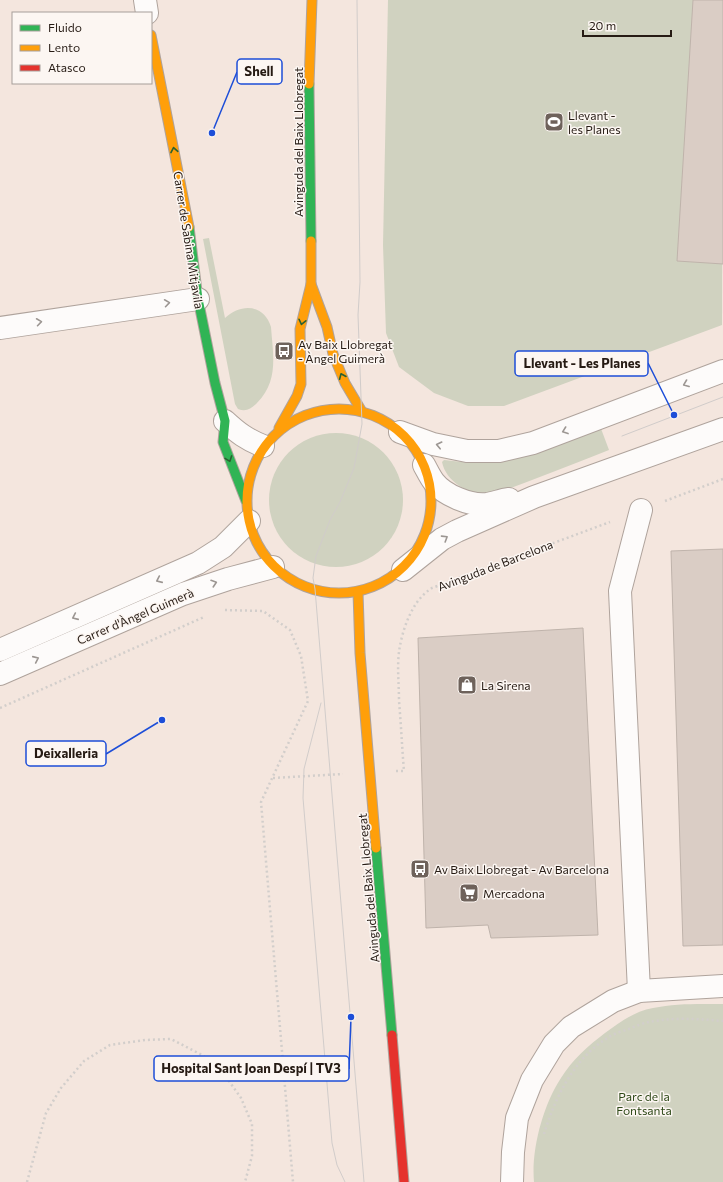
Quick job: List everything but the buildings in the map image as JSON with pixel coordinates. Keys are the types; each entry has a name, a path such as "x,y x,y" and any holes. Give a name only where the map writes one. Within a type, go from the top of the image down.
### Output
{"street":[{"path":"145,0 147,12"},
{"name":"Avinguda del Baix Llobregat","path":"248,512 249,480 254,462 297,396 301,384 300,329 310,284 309,101 312,0"},
{"name":"Carrer de Sabina Mitjavila","path":"152,41 190,233 198,299 224,421 223,442 248,512"},
{"name":"Avinguda del Baix Llobregat","path":"310,284 328,327 333,354 345,383 361,410"},
{"path":"0,328 198,299"},
{"path":"400,432 433,444 467,451 499,452 532,443 723,371"},
{"path":"224,421 248,440 270,438 296,418 315,410 336,406 361,410 382,418 400,432 424,465 434,482 448,493 465,502 487,504 502,500 534,497"},
{"path":"248,512 254,541 262,555 273,567 292,580 312,588 336,593 358,592 388,582 442,539 457,531 534,497 723,429"},
{"path":"403,570 424,539 428,524 432,502 424,465"},
{"path":"639,991 620,591 641,510"},
{"name":"Carrer d'Àngel Guimerà","path":"0,650 198,563 223,547 248,512"},
{"name":"Carrer d'Àngel Guimerà","path":"0,674 183,594 228,579 273,567"},
{"name":"Avinguda del Baix Llobregat","path":"358,592 360,653 404,1182"},
{"path":"512,1182 512,1152 517,1118 532,1080 554,1044 571,1026 613,1001 639,991 723,986"}],"path":[{"name":"Avinguda de Barcelona","path":"396,771 404,771 398,676 399,652 403,631 414,606 425,592 432,588 723,479"},
{"path":"221,609 263,611 290,630 301,656 308,701 261,802 293,1182"},
{"path":"0,708 207,616"},
{"path":"273,778 370,773"},
{"path":"543,1135 550,1112 560,1091 578,1066 594,1049 610,1036 649,1022 691,1019 723,1021"},
{"path":"27,1182 46,1114 61,1088 84,1061 110,1045 145,1040 171,1039 202,1055 213,1064 224,1074 241,1098 252,1124 252,1156 246,1182"}],"green space":[{"name":"Llevant - les Planes","path":"388,0 723,0 722,325 504,406 468,406 434,393 399,367 386,333 383,245"},
{"path":"209,238 225,318 238,310 251,308 258,310 263,314 268,319 271,327 273,358 272,377 264,395 255,405 246,410 238,409 235,404 203,239"},
{"path":"600,426 609,450 494,493 481,494 466,490 459,486 448,476 442,462 444,460 471,463 506,459"},
{"path":"343,433 356,435 368,440 384,452 396,468 401,480 403,500 401,520 396,532 384,548 368,560 356,565 329,567 316,565 304,560 288,548 276,532 271,520 269,493 271,480 276,468 288,452 304,440 316,435"},
{"name":"Parc de la Fontsanta","path":"723,1004 723,1182 534,1182 534,1156 536,1142 549,1101 565,1071 587,1048 622,1021 646,1009 662,1006"}],"tram line":[{"path":"357,0 360,282 358,315 362,424 354,468 340,502 330,520 316,556 313,578 364,1182"},
{"path":"622,436 723,397"},
{"path":"321,703 304,769 303,798 332,1143 337,1165 345,1182"}],"traffic: fast":[{"path":"309,84 311,241"},
{"path":"189,227 198,299 215,383 225,421 223,442 246,501"},
{"path":"376,848 392,1035"}],"traffic: slow":[{"path":"309,84 312,0"},
{"path":"152,40 189,227"},
{"path":"279,428 297,396 301,384 300,329 311,284 311,241"},
{"path":"311,284 327,327 333,354 345,383 361,410"},
{"path":"348,409 357,410 383,419 398,430 410,442 421,457 430,483 431,501 430,519 421,545 410,560 398,572 383,583 357,592 330,593 321,592 295,583 280,572 268,560 257,545 248,519 247,492 248,483 257,457 268,442 280,430 295,419 321,410 348,409"},
{"path":"358,592 360,653 376,848"}],"traffic: jam":[{"path":"392,1035 404,1182"}],"place":[{"name":"Llevant - les Planes","path":"554,122"},
{"name":"Shell","path":"212,133"},
{"name":"Av Baix Llobregat - Àngel Guimerà","path":"284,351"},
{"name":"Llevant - Les Planes","path":"674,415"},
{"name":"La Sirena","path":"467,685"},
{"name":"Deixalleria","path":"162,720"},
{"name":"Av Baix Llobregat - Av Barcelona","path":"420,869"},
{"name":"Mercadona","path":"469,893"},
{"name":"Hospital Sant Joan Despí | TV3","path":"351,1017"}]}
